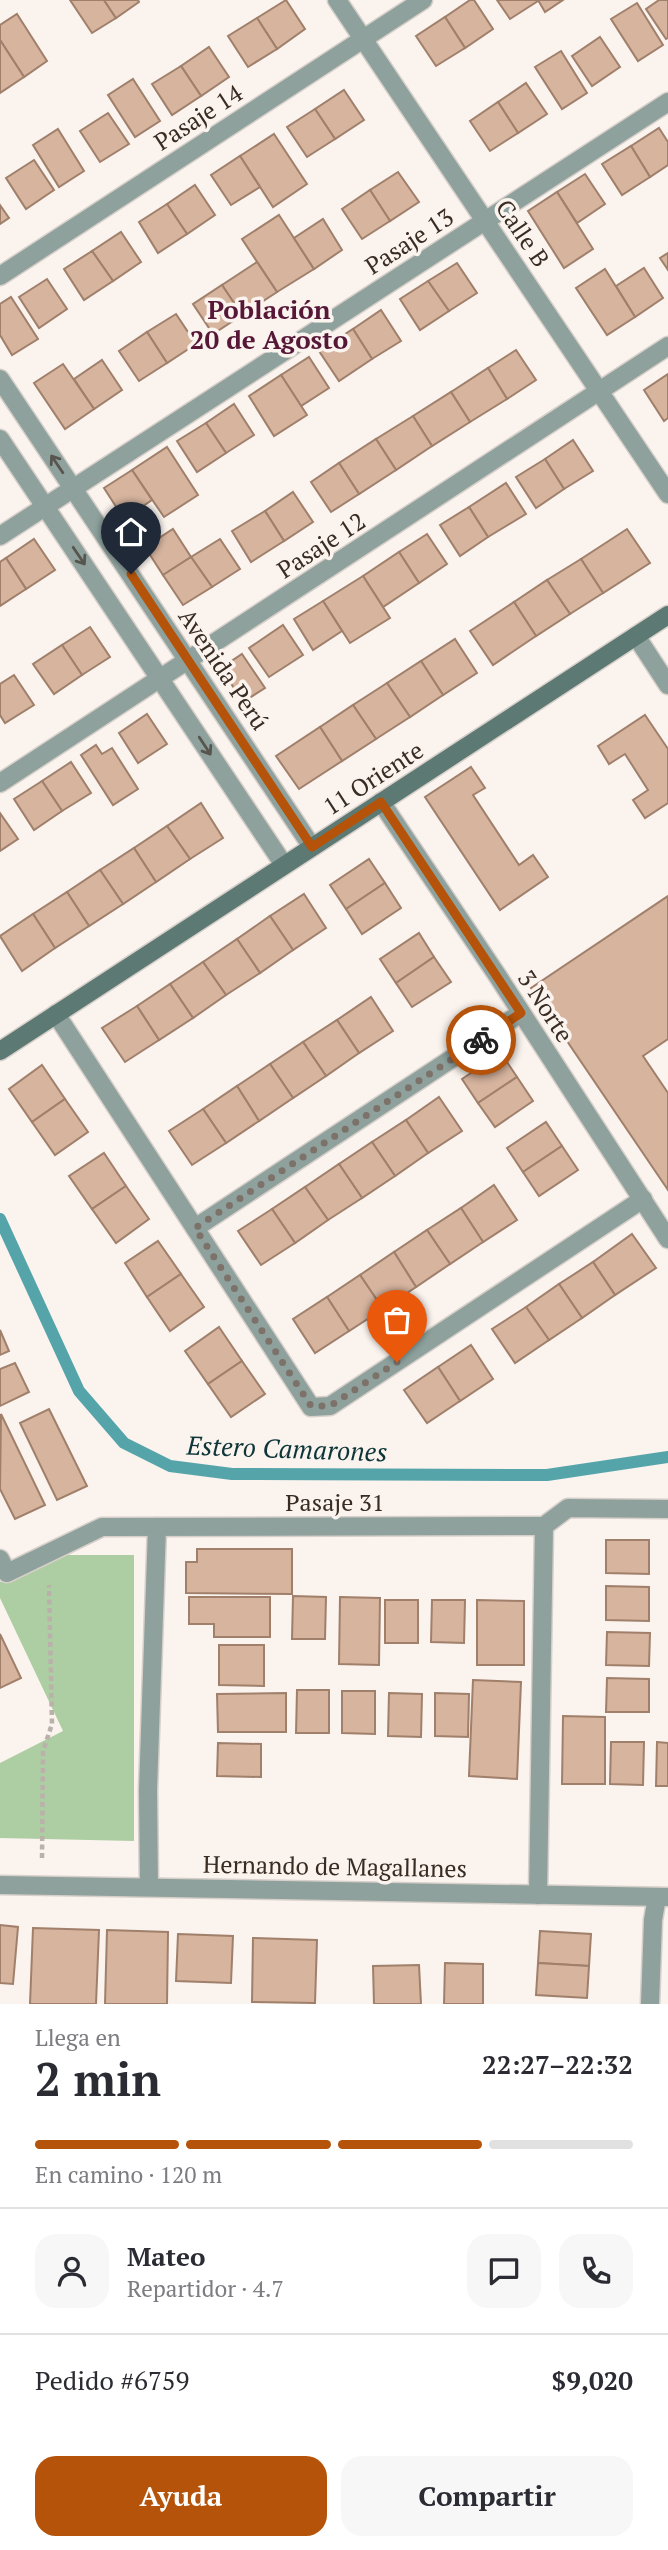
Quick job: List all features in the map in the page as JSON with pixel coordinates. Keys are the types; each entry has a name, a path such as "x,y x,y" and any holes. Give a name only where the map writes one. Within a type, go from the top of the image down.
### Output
{"street":[{"name":"Calle B","path":"337,0 668,494"},
{"name":"Pasaje 14","path":"0,276 423,0"},
{"name":"Pasaje 13","path":"0,536 668,102"},
{"name":"Pasaje 12","path":"0,783 668,346"},
{"name":"Avenida Perú","path":"0,379 190,660 312,847"},
{"path":"0,439 284,865"},
{"name":"11 Oriente","path":"0,1051 668,615"},
{"path":"636,636 668,685"},
{"name":"3 Norte","path":"381,802 668,1239"},
{"path":"195,1228 521,1013"},
{"path":"56,1014 311,1406 330,1406 643,1199"},
{"path":"538,1895 544,1526 568,1508 668,1509"},
{"name":"Pasaje 31","path":"3,1566 49,1553 102,1527 544,1526"},
{"path":"149,1887 148,1790 158,1527"},
{"name":"Hernando de Magallanes","path":"0,1885 662,1897"},
{"path":"650,2004 653,1920 662,1897"}],"path":[{"path":"42,1886 43,1751 52,1724 49,1553"}],"green space":[{"path":"59,1555 134,1555 134,1841 0,1838 0,1763 63,1731 0,1598 0,1582"}],"building":[{"path":"70,0 104,0 116,18 92,33"},
{"path":"104,0 138,0 139,2 116,18"},
{"path":"286,0 305,29 277,49 257,18"},
{"path":"474,0 493,29 465,48 445,17"},
{"path":"497,0 538,0 538,1 510,19"},
{"path":"538,0 563,0 545,12"},
{"path":"659,0 668,0 666,39 646,9"},
{"path":"637,3 663,45 638,61 611,19"},
{"path":"17,14 47,61 24,77 0,40 0,25"},
{"path":"445,17 465,48 436,66 416,36"},
{"path":"257,18 277,49 248,67 228,36"},
{"path":"600,37 620,67 592,86 572,56"},
{"path":"0,40 24,77 0,93"},
{"path":"209,47 229,77 201,96 181,66"},
{"path":"561,51 587,93 562,109 535,67"},
{"path":"181,66 201,96 172,115 152,84"},
{"path":"133,79 160,121 135,137 108,95"},
{"path":"526,83 547,114 518,133 498,102"},
{"path":"344,90 364,120 335,139 315,109"},
{"path":"498,102 518,133 490,151 470,121"},
{"path":"315,109 335,139 307,157 287,127"},
{"path":"108,113 129,144 100,162 80,131"},
{"path":"659,128 668,142 668,165 650,177 631,146"},
{"path":"58,129 84,171 59,187 33,145"},
{"path":"274,134 307,184 273,207 240,156"},
{"path":"631,146 650,177 622,195 602,164"},
{"path":"240,156 260,187 231,205 211,175"},
{"path":"34,160 54,190 26,209 6,178"},
{"path":"398,172 419,202 390,221 370,190"},
{"path":"585,174 605,204 577,223 557,192"},
{"path":"195,185 215,215 187,234 167,204"},
{"path":"370,190 390,221 362,239 342,209"},
{"path":"557,192 593,249 564,268 528,211"},
{"path":"167,204 187,234 158,253 139,222"},
{"path":"0,205 9,218 0,224"},
{"path":"279,215 314,269 277,292 242,239"},
{"path":"323,219 342,250 314,269 294,238"},
{"path":"121,232 141,262 113,281 92,251"},
{"path":"92,251 113,281 84,300 64,269"},
{"path":"668,253 668,270 660,258"},
{"path":"257,262 277,292 242,315 222,285"},
{"path":"457,263 477,293 449,311 428,281"},
{"path":"644,268 663,298 635,317 616,286"},
{"path":"605,269 635,317 607,335 576,288"},
{"path":"47,279 67,309 39,328 19,297"},
{"path":"428,281 449,311 420,330 400,299"},
{"path":"222,285 242,315 213,334 193,304"},
{"path":"11,297 38,339 12,355 0,335 0,304"},
{"path":"381,310 401,341 372,359 353,329"},
{"path":"176,314 196,344 167,363 147,332"},
{"path":"353,329 372,359 339,381 319,351"},
{"path":"147,332 167,363 139,381 119,351"},
{"path":"516,350 536,380 507,399 488,368"},
{"path":"309,357 329,388 301,406 281,375"},
{"path":"102,360 122,390 94,409 74,379"},
{"path":"63,364 94,409 65,429 34,383"},
{"path":"488,368 507,399 470,422 451,392"},
{"path":"668,374 668,418 664,421 644,390"},
{"path":"281,375 307,415 274,436 249,396"},
{"path":"451,392 470,422 432,446 413,416"},
{"path":"234,404 254,435 226,453 206,423"},
{"path":"413,416 432,446 396,470 376,439"},
{"path":"206,423 226,453 197,472 177,441"},
{"path":"376,439 396,470 359,494 339,463"},
{"path":"573,440 593,471 564,489 545,459"},
{"path":"167,447 198,495 164,517 132,470"},
{"path":"545,459 564,489 536,508 516,477"},
{"path":"339,463 359,494 331,512 311,482"},
{"path":"132,470 152,500 124,519 104,488"},
{"path":"506,483 526,514 488,537 469,507"},
{"path":"293,492 313,522 284,541 265,511"},
{"path":"469,507 488,537 460,556 440,525"},
{"path":"265,511 284,541 251,562 232,531"},
{"path":"173,529 191,557 163,575 145,547"},
{"path":"627,529 650,563 603,593 581,559"},
{"path":"427,534 447,564 419,583 399,552"},
{"path":"34,539 55,570 26,589 6,558"},
{"path":"220,539 240,569 212,587 191,557"},
{"path":"399,552 419,583 383,607 363,576"},
{"path":"191,557 212,587 183,605 163,575"},
{"path":"6,558 26,589 0,606 0,562"},
{"path":"581,559 603,593 570,614 547,580"},
{"path":"363,576 390,618 350,643 323,601"},
{"path":"547,580 570,614 536,636 514,602"},
{"path":"323,601 342,631 313,650 294,619"},
{"path":"514,602 536,636 493,665 470,631"},
{"path":"283,625 303,655 269,677 249,648"},
{"path":"90,627 110,657 82,675 62,645"},
{"path":"455,639 477,673 443,695 421,661"},
{"path":"62,645 82,675 54,694 33,664"},
{"path":"242,654 265,688 243,702 221,668"},
{"path":"421,661 443,695 410,717 387,683"},
{"path":"14,675 34,705 5,723 0,715 0,684"},
{"path":"387,683 410,717 376,739 353,705"},
{"path":"353,705 376,739 342,761 320,727"},
{"path":"147,714 167,744 138,763 119,733"},
{"path":"645,715 668,749 668,803 645,818 633,800 648,790 625,754 609,764 598,746"},
{"path":"320,727 342,761 299,789 276,756"},
{"path":"96,745 102,754 112,748 138,789 113,805 81,755"},
{"path":"71,762 91,793 62,811 42,781"},
{"path":"471,767 485,788 473,795 519,865 533,855 548,877 500,910 425,797"},
{"path":"42,781 62,811 34,830 14,799"},
{"path":"201,803 223,838 190,859 167,826"},
{"path":"0,813 18,839 0,851"},
{"path":"167,826 190,859 156,882 134,848"},
{"path":"134,848 156,882 123,904 100,870"},
{"path":"369,859 385,883 346,909 330,885"},
{"path":"100,870 123,904 89,926 67,892"},
{"path":"385,883 401,908 362,934 346,909"},
{"path":"67,892 89,926 55,948 33,914"},
{"path":"304,894 326,928 293,950 270,916"},
{"path":"668,896 668,1039 643,1056 668,1093 668,1190 531,988"},
{"path":"33,914 55,948 22,971 0,936"},
{"path":"270,916 293,950 260,973 237,939"},
{"path":"419,933 434,957 396,983 380,959"},
{"path":"237,939 260,973 226,995 203,962"},
{"path":"434,957 451,982 412,1007 396,983"},
{"path":"203,962 226,995 193,1018 170,984"},
{"path":"170,984 193,1018 159,1040 137,1006"},
{"path":"371,997 393,1031 359,1053 337,1020"},
{"path":"137,1006 159,1040 125,1062 102,1028"},
{"path":"337,1020 359,1053 326,1076 303,1042"},
{"path":"303,1042 326,1076 293,1098 270,1064"},
{"path":"501,1053 517,1077 478,1103 462,1079"},
{"path":"270,1064 293,1098 259,1121 237,1086"},
{"path":"42,1065 65,1099 32,1122 9,1089"},
{"path":"517,1077 533,1101 495,1127 478,1103"},
{"path":"237,1086 259,1121 226,1143 203,1109"},
{"path":"439,1097 462,1131 428,1153 406,1120"},
{"path":"65,1099 88,1132 55,1155 32,1122"},
{"path":"203,1109 226,1143 192,1165 169,1131"},
{"path":"406,1120 428,1153 395,1176 372,1142"},
{"path":"546,1122 562,1146 523,1172 507,1148"},
{"path":"372,1142 395,1176 362,1198 339,1164"},
{"path":"562,1146 578,1170 539,1196 523,1172"},
{"path":"104,1153 126,1186 92,1209 69,1176"},
{"path":"339,1164 362,1198 328,1220 305,1187"},
{"path":"494,1185 517,1220 483,1242 461,1208"},
{"path":"126,1186 149,1219 116,1243 92,1209"},
{"path":"305,1187 328,1220 295,1243 272,1209"},
{"path":"461,1208 483,1242 450,1264 427,1230"},
{"path":"272,1209 295,1243 261,1265 238,1231"},
{"path":"427,1230 450,1264 416,1287 394,1252"},
{"path":"632,1234 656,1268 615,1295 593,1262"},
{"path":"158,1241 181,1274 147,1297 125,1263"},
{"path":"394,1252 416,1287 383,1309 360,1275"},
{"path":"593,1262 615,1295 582,1318 559,1284"},
{"path":"181,1274 204,1307 170,1331 147,1297"},
{"path":"360,1275 383,1309 349,1331 327,1297"},
{"path":"559,1284 582,1318 549,1340 526,1307"},
{"path":"327,1297 349,1331 315,1353 293,1319"},
{"path":"526,1307 549,1340 515,1363 492,1329"},
{"path":"219,1327 242,1361 208,1384 185,1351"},
{"path":"0,1330 9,1351 0,1355"},
{"path":"471,1345 493,1379 460,1401 438,1367"},
{"path":"242,1361 265,1394 231,1417 208,1384"},
{"path":"15,1363 29,1392 0,1406 0,1369"},
{"path":"438,1367 460,1401 427,1423 404,1390"},
{"path":"49,1409 87,1486 57,1500 20,1423"},
{"path":"1,1414 45,1505 15,1519 0,1489"},
{"path":"606,1540 649,1540 649,1574 606,1573"},
{"path":"197,1549 292,1549 292,1594 186,1593 186,1562 197,1562"},
{"path":"606,1586 649,1587 649,1621 606,1620"},
{"path":"293,1596 326,1597 325,1639 292,1639"},
{"path":"189,1597 270,1597 270,1637 214,1637 214,1624 189,1624"},
{"path":"340,1597 380,1598 379,1665 339,1664"},
{"path":"385,1600 418,1600 418,1643 385,1643"},
{"path":"432,1600 465,1600 464,1643 431,1642"},
{"path":"477,1600 524,1601 524,1665 477,1665"},
{"path":"607,1632 650,1633 649,1666 606,1665"},
{"path":"0,1634 21,1678 0,1688"},
{"path":"219,1645 264,1645 264,1686 219,1685"},
{"path":"607,1678 649,1679 649,1712 606,1712"},
{"path":"473,1680 521,1682 517,1779 469,1776"},
{"path":"297,1690 329,1690 329,1733 296,1733"},
{"path":"342,1691 375,1691 375,1734 342,1733"},
{"path":"286,1693 286,1732 218,1732 217,1694"},
{"path":"389,1693 422,1694 421,1737 388,1736"},
{"path":"435,1693 469,1694 468,1737 435,1736"},
{"path":"563,1716 605,1717 605,1784 562,1784"},
{"path":"611,1742 644,1742 643,1785 610,1784"},
{"path":"657,1742 668,1743 668,1786 656,1786"},
{"path":"218,1743 261,1744 261,1777 217,1776"},
{"path":"0,1925 18,1927 13,1984 0,1983"},
{"path":"33,1928 99,1930 96,2004 30,2004"},
{"path":"107,1930 168,1932 167,2004 105,2004"},
{"path":"540,1931 591,1934 589,1966 538,1963"},
{"path":"178,1934 233,1936 231,1983 176,1981"},
{"path":"253,1938 317,1940 315,2003 252,2002"},
{"path":"445,1963 483,1964 483,2004 444,2004"},
{"path":"538,1963 589,1966 587,1998 536,1995"},
{"path":"419,1965 421,2004 374,2004 373,1966"}],"waterway":[{"name":"Estero Camarones","path":"0,1219 79,1391 124,1443 170,1466 232,1474 547,1475 668,1457"}],"way so far":[{"path":"397,1362 330,1406 311,1406 195,1228 481,1040"}],"district":[{"name":"Población 20 de Agosto","path":"269,324"}],"route":[{"path":"131,574 312,847 381,802 521,1013 481,1040"}]}
